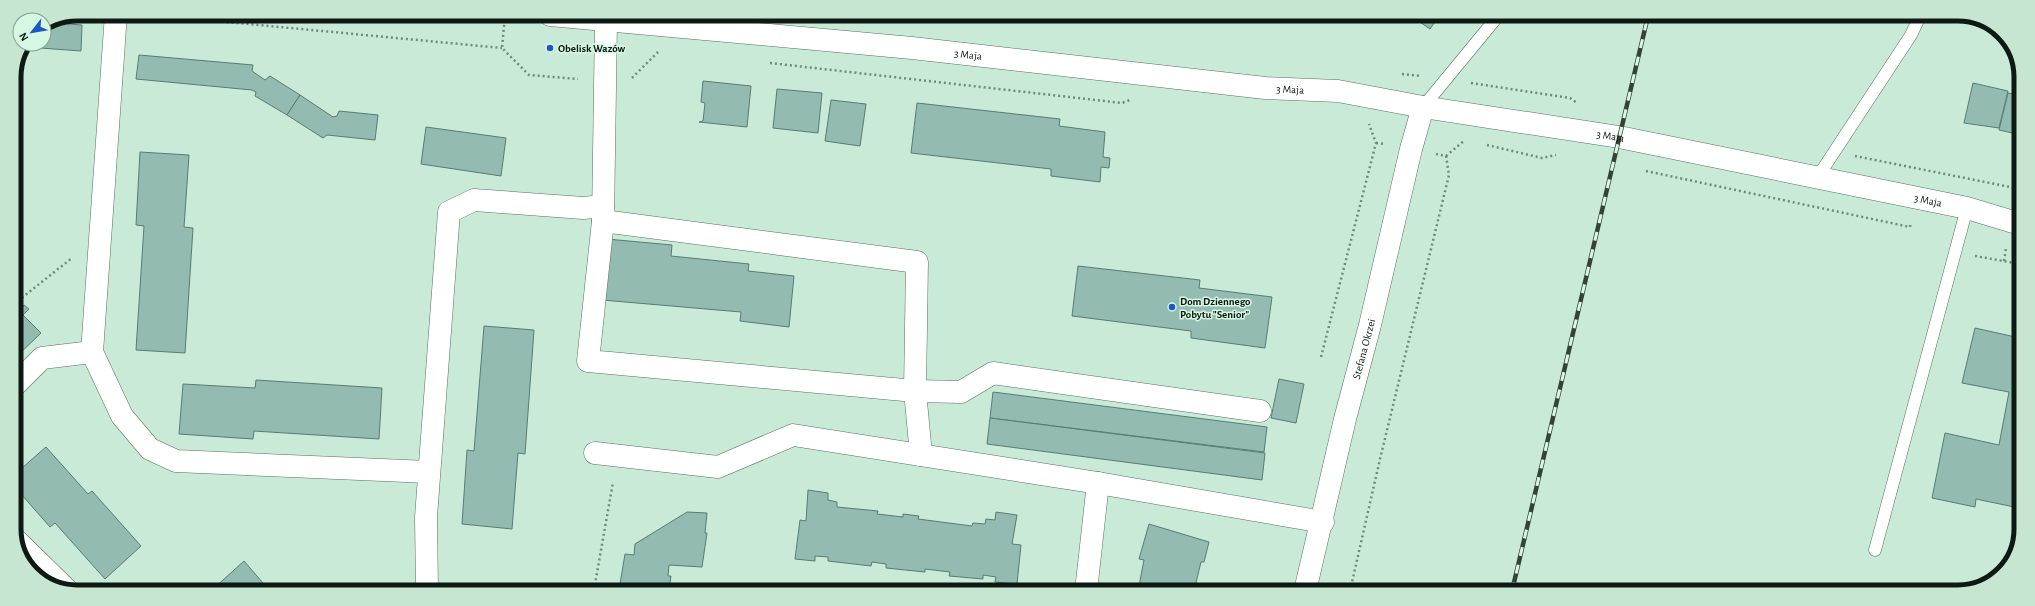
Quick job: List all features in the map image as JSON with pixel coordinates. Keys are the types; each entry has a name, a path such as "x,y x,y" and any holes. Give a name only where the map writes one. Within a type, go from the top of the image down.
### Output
{"street":[{"path":"116,21 92,352 122,416 150,449 176,461 429,472"},
{"path":"606,21 603,214 588,361 915,391 961,392 993,373 1260,411"},
{"name":"3 Maja","path":"617,21 912,48 1265,88 1338,91 1423,107 1620,137 1967,208 2014,222"},
{"name":"Stefana Okrzei","path":"1307,585 1323,522 1345,419 1370,326 1411,149 1423,107"},
{"path":"427,585 426,517 449,212 474,200 583,208 603,214 917,262 915,391 922,455"},
{"path":"21,379 42,358 92,352"},
{"path":"595,453 718,467 793,435 1098,483 1323,522"},
{"path":"1087,585 1098,483"},
{"path":"25,548 58,581"}],"lane":[{"path":"1423,107 1494,21"},
{"path":"1817,178 1910,35 1917,21"},
{"path":"1875,550 1967,208"}],"path":[{"path":"215,21 502,48 529,75 605,81 628,82 659,51"},
{"path":"502,48 504,21"},
{"path":"768,63 1122,103 1134,97"},
{"path":"1321,357 1376,143 1369,123 1362,122"},
{"path":"1351,585 1380,459 1449,175 1446,156"},
{"path":"1933,172 2014,188"},
{"path":"1955,252 2014,263"},
{"path":"21,298 77,254"},
{"path":"595,585 618,456"}],"building":[{"path":"1418,21 1436,21 1430,29"},
{"path":"61,23 82,25 81,51 52,49 52,27"},
{"path":"139,55 253,65 252,71 265,80 270,76 300,95 287,115 255,96 256,92 252,90 136,79"},
{"path":"703,81 751,86 747,127 699,122 703,121 705,103 701,102"},
{"path":"1973,83 2008,91 1999,128 1964,123"},
{"path":"777,89 822,93 818,133 773,128"},
{"path":"2008,93 2014,94 2014,133 1999,130"},
{"path":"300,95 333,117 337,116 339,111 378,115 375,140 327,135 323,138 287,115"},
{"path":"831,100 866,104 860,146 825,141"},
{"path":"917,103 1060,119 1059,126 1105,132 1103,157 1110,158 1109,168 1101,167 1100,182 1051,176 1051,169 911,153"},
{"path":"426,127 506,138 501,176 421,164"},
{"path":"140,152 189,155 184,227 193,228 185,353 136,350 144,226 136,225"},
{"path":"607,239 672,245 671,256 749,264 748,271 794,276 789,327 740,321 741,312 602,300"},
{"name":"Dom Dziennego Pobytu \"Senior\"","path":"1078,266 1200,280 1199,288 1272,297 1265,348 1191,338 1191,331 1072,316"},
{"path":"24,305 29,309 21,317 21,308"},
{"path":"23,315 41,333 21,352 21,317"},
{"path":"484,326 534,330 525,454 518,453 512,529 462,524 467,450 474,451"},
{"path":"1975,328 2014,337 2014,507 1976,499 1975,507 1932,498 1945,433 1999,445 2009,392 1962,383"},
{"path":"1279,379 1304,384 1296,423 1271,418"},
{"path":"256,380 382,388 379,439 254,431 253,439 179,434 183,384 255,388"},
{"path":"993,392 1267,427 1264,452 990,418"},
{"path":"990,418 1265,453 1262,480 987,444"},
{"path":"46,447 88,494 92,491 141,546 105,579 55,523 50,527 21,494 21,469"},
{"path":"808,490 828,493 828,500 837,502 837,507 878,511 877,514 903,517 903,514 919,516 918,519 972,526 973,523 985,524 986,519 995,520 996,512 1017,515 1012,544 1021,545 1017,584 995,582 996,577 983,575 983,579 949,576 950,572 925,569 925,572 886,568 886,564 872,562 871,566 828,561 828,557 815,556 815,561 795,559 800,520 806,521"},
{"path":"687,512 707,513 705,533 707,533 702,567 669,565 668,576 671,576 670,585 620,585 625,554 634,555 635,544"},
{"path":"1149,524 1209,542 1204,562 1201,562 1195,585 1139,585 1144,560 1139,559"},
{"path":"244,561 265,585 218,585"}],"railway":[{"path":"1513,585 1647,21"}],"place":[{"name":"Obelisk Wazów","path":"550,48"},
{"name":"Dom Dziennego Pobytu \"Senior\"","path":"1172,307"}]}
